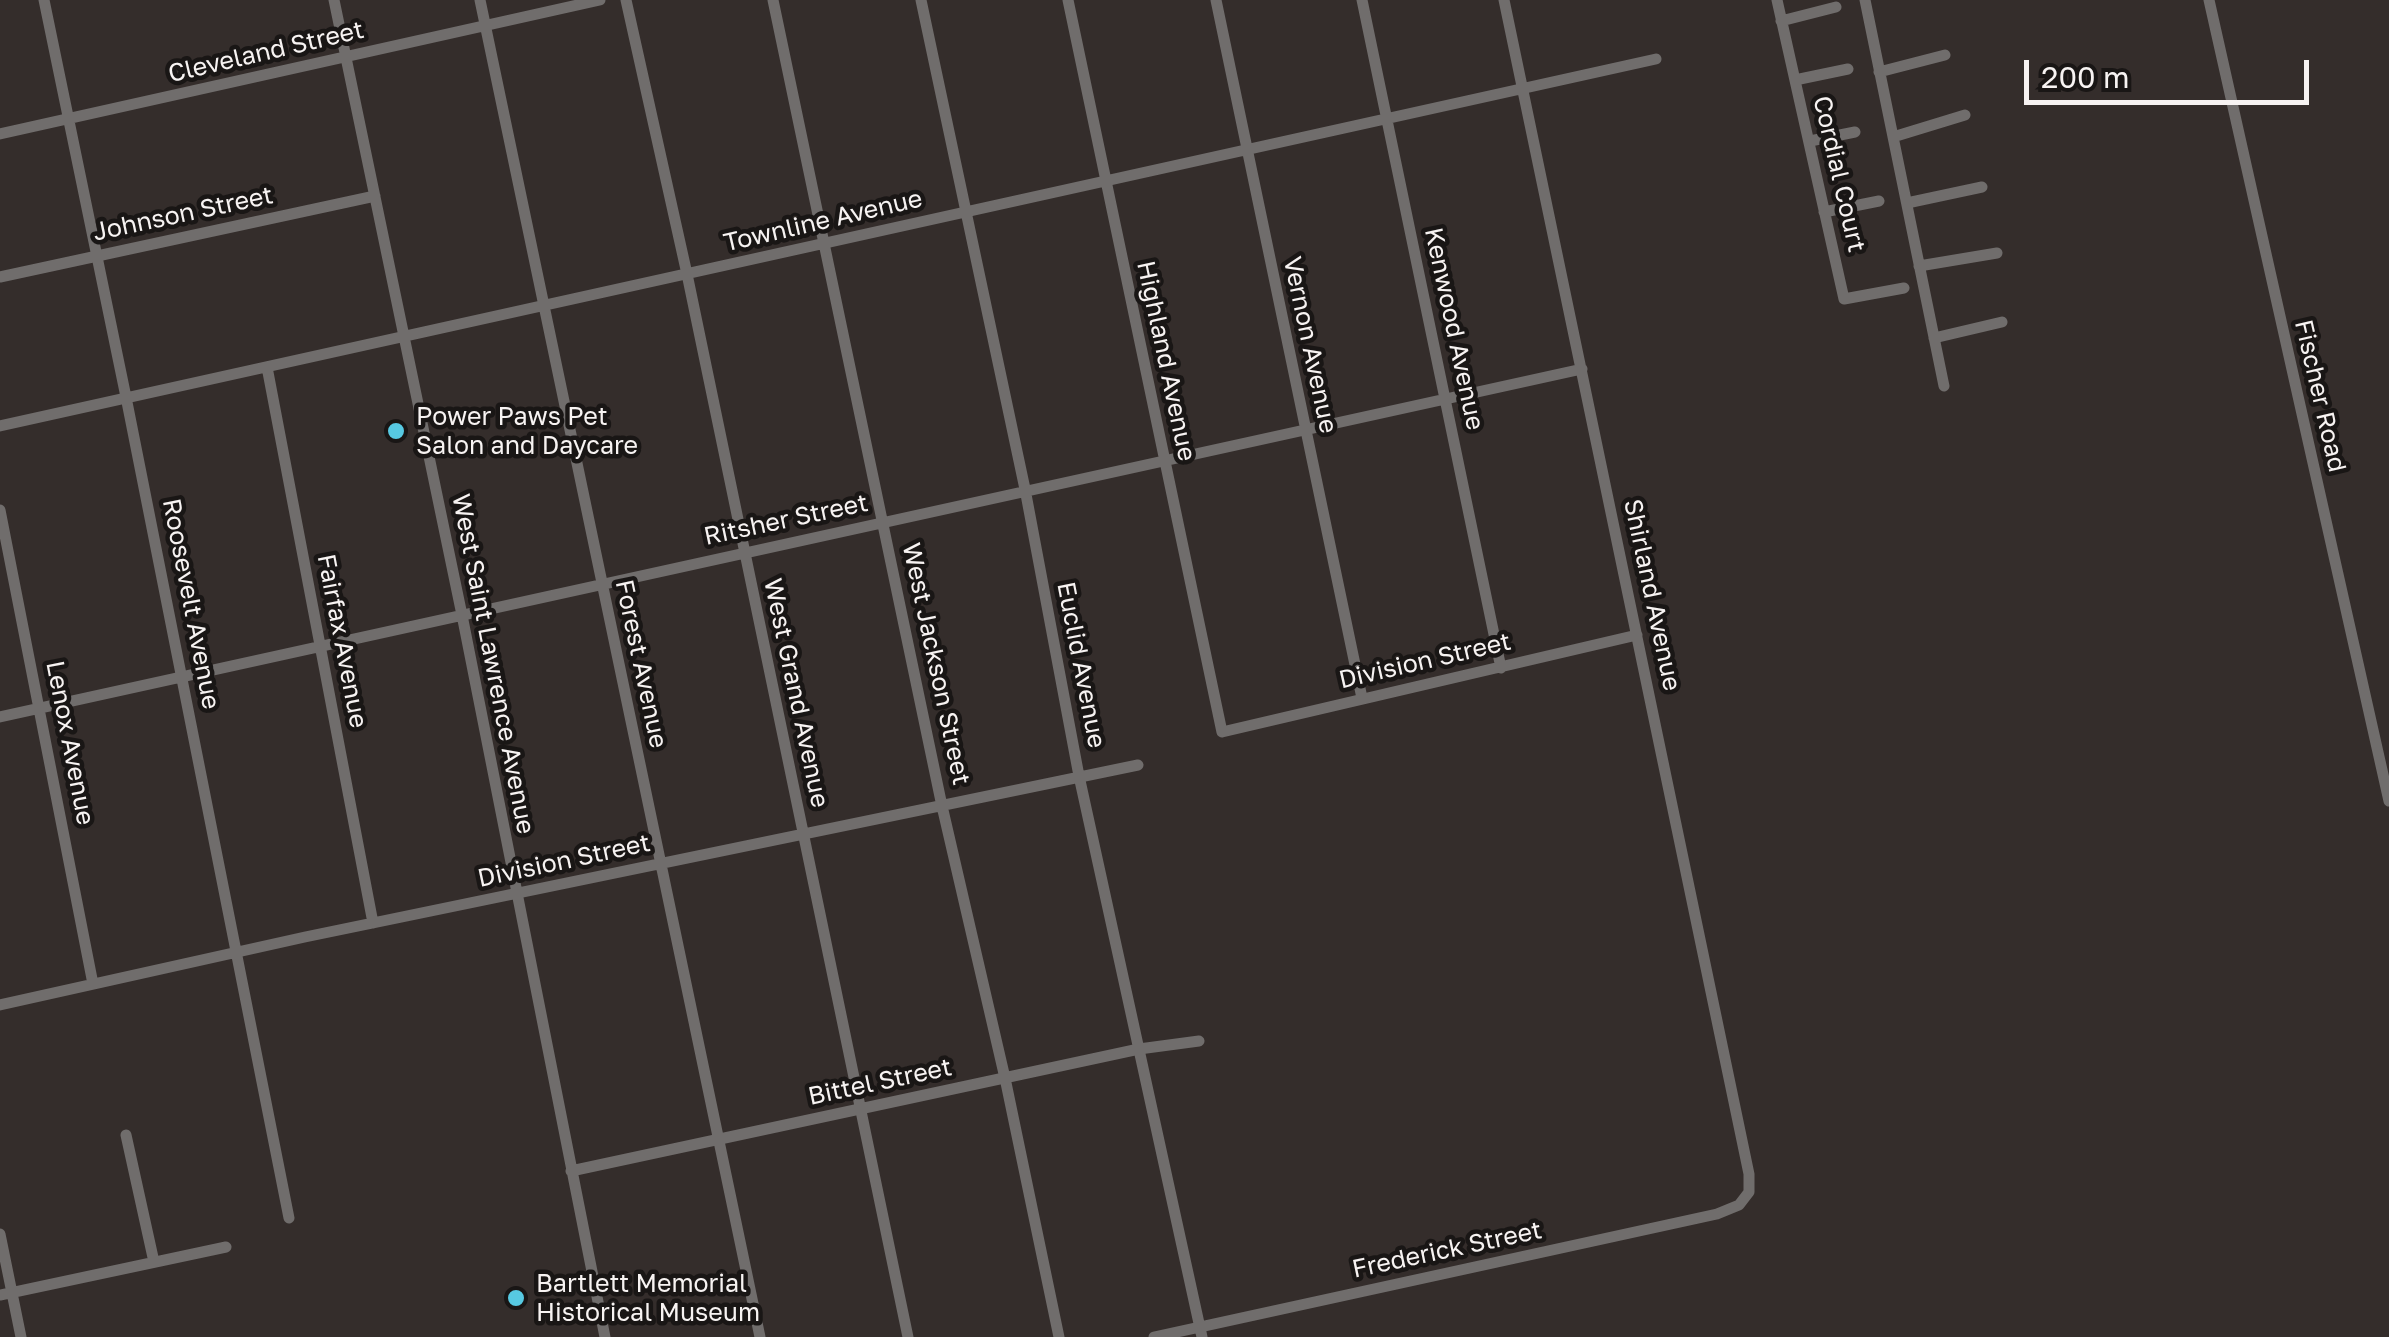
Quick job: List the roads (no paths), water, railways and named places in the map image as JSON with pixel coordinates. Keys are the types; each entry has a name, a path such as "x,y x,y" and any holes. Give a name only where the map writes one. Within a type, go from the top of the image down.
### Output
{"street":[{"name":"Roosevelt Avenue","path":"44,0 289,1218"},
{"name":"West Saint Lawrence Avenue","path":"334,0 462,614 605,1337"},
{"name":"Forest Avenue","path":"480,0 760,1337"},
{"name":"Cleveland Street","path":"0,134 600,0"},
{"name":"West Grand Avenue","path":"626,0 687,274 908,1337"},
{"name":"West Jackson Street","path":"773,0 942,806 1059,1337"},
{"name":"Euclid Avenue","path":"921,0 1025,490 1079,776 1201,1332"},
{"name":"Highland Avenue","path":"1068,0 1222,732"},
{"name":"Vernon Avenue","path":"1216,0 1362,698"},
{"name":"Kenwood Avenue","path":"1362,0 1501,668"},
{"name":"Shirland Avenue","path":"1504,0 1749,1174 1746,1199"},
{"name":"Cordial Court","path":"1777,0 1844,299 1904,288"},
{"path":"1866,0 1944,386"},
{"name":"Fischer Road","path":"2209,0 2389,801"},
{"path":"1781,21 1836,7"},
{"path":"1879,72 1944,55"},
{"name":"Townline Avenue","path":"0,426 1656,59"},
{"path":"1795,80 1848,69"},
{"path":"1892,137 1965,115"},
{"path":"1810,142 1855,132"},
{"path":"1907,203 1982,187"},
{"name":"Johnson Street","path":"0,277 374,196"},
{"path":"1824,212 1878,201"},
{"path":"1919,266 1997,253"},
{"path":"1934,338 2002,322"},
{"name":"Fairfax Avenue","path":"267,367 373,923"},
{"name":"Ritsher Street","path":"0,717 1582,369"},
{"name":"Lenox Avenue","path":"0,510 93,984"},
{"name":"Division Street","path":"1222,732 1638,635"},
{"name":"Division Street","path":"0,1005 1138,764"},
{"name":"Bittel Street","path":"571,1171 1139,1049 1199,1041"},
{"path":"126,1136 154,1262"},
{"name":"Frederick Street","path":"1154,1337 1201,1332 1717,1214 1746,1199"},
{"path":"0,1234 6,1294 22,1337"},
{"path":"6,1294 226,1247"}],"place":[{"name":"Power Paws Pet Salon and Daycare","path":"396,431"},
{"name":"Bartlett Memorial Historical Museum","path":"516,1298"}]}
